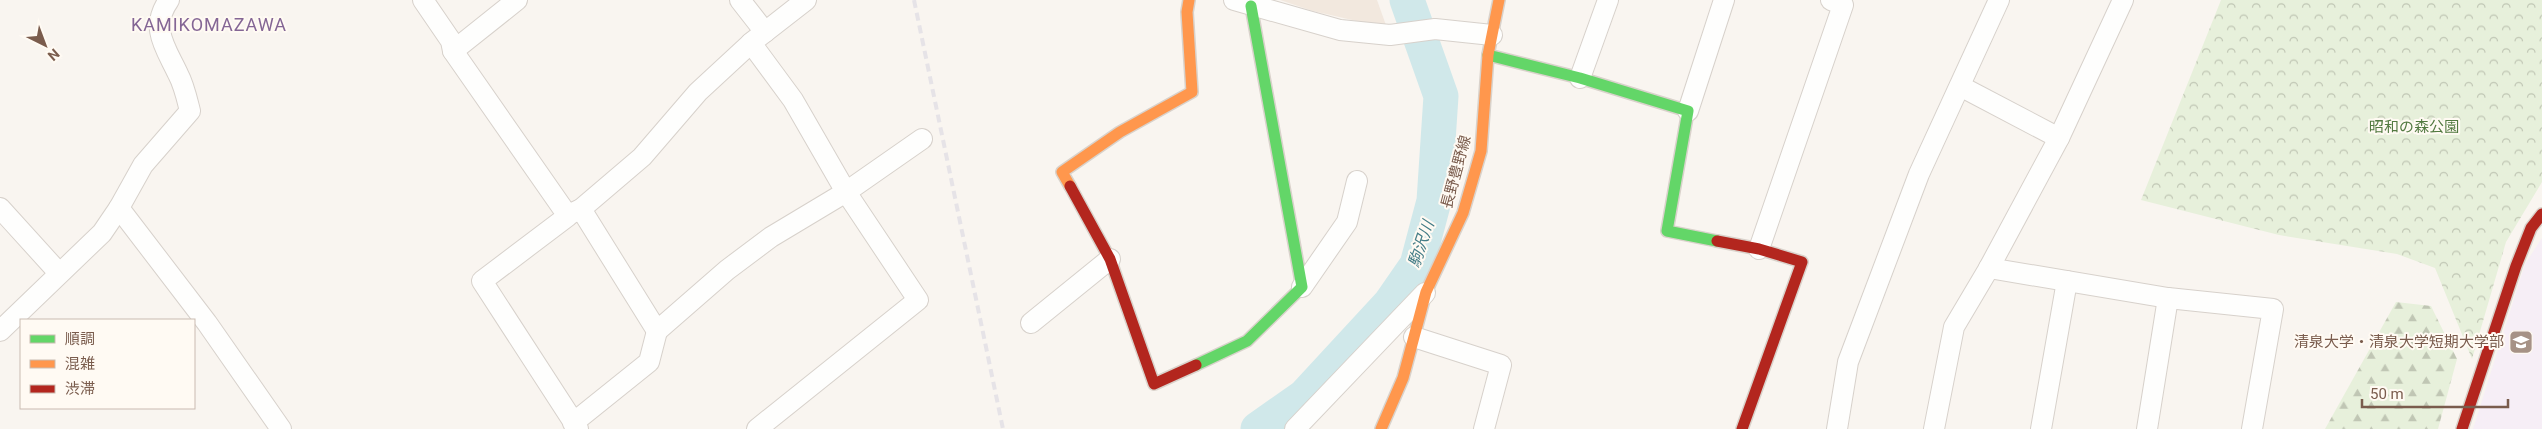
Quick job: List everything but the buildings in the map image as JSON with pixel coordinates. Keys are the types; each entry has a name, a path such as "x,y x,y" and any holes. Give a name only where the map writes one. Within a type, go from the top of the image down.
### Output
{"street":[{"path":"0,331 102,233 119,208 142,164 190,111 179,76 162,43 160,12 169,0"},
{"path":"423,0 451,41 453,51 574,212 657,331"},
{"path":"453,51 517,0"},
{"path":"740,0 758,38 792,100 846,192 918,300 757,429"},
{"path":"806,0 758,38 698,92 642,157 574,212 482,281 575,426 649,362 657,331 727,270 771,237 846,192 922,140"},
{"path":"1189,0 1186,12 1192,92 1120,132 1062,172 1110,259 1154,384 1247,341 1302,287 1347,222 1357,181"},
{"name":"長野豊野線","path":"1381,429 1404,378 1426,292 1462,213 1481,151 1488,55 1499,0"},
{"path":"1580,78 1608,0"},
{"path":"1724,0 1688,111 1667,232 1759,249 1802,262 1742,429"},
{"path":"1759,249 1842,5 1831,0"},
{"path":"1837,429 1848,362 1919,174 1999,0"},
{"path":"1934,429 1954,327 1989,268 2059,138 2123,0"},
{"path":"1302,287 1243,3 1340,30 1390,35 1435,29 1492,35"},
{"path":"1488,55 1580,78 1688,111"},
{"path":"1960,86 2059,138"},
{"path":"0,208 59,273"},
{"path":"119,208 212,330 281,429"},
{"path":"2462,429 2516,266 2531,228 2542,214"},
{"path":"1031,323 1110,259"},
{"path":"1989,268 2168,298 2273,309 2252,429"},
{"path":"2041,429 2067,281"},
{"path":"1295,429 1426,292"},
{"path":"2147,429 2168,298"},
{"path":"1414,337 1501,365 1484,429"}],"shaded area":[{"path":"1280,0 1377,0 1387,28 1313,11"},
{"name":"清泉大学・清泉大学短期大学部","path":"2542,238 2542,429 2473,429 2525,264"}],"green space":[{"name":"昭和の森公園","path":"2221,0 2542,0 2542,182 2506,242 2472,359 2435,268 2397,254 2279,235 2141,200"},
{"path":"2396,302 2431,306 2457,359 2438,429 2325,429"}],"waterway":[{"name":"駒沢川","path":"1258,429 1305,396 1390,304 1417,265 1434,201 1441,96 1407,0"}],"railway":[{"path":"914,0 1003,429"}],"traffic: fast":[{"path":"1196,365 1247,341 1302,287 1251,6"},
{"path":"1488,55 1580,78 1688,111 1667,231 1717,241"}],"traffic: slow":[{"path":"1070,186 1062,172 1120,132 1192,92 1187,12 1189,0"},
{"path":"1381,429 1403,378 1426,292 1463,213 1481,151 1488,55 1499,0"}],"traffic: jam":[{"path":"1070,186 1110,259 1154,384 1196,365"},
{"path":"2462,429 2516,266 2531,228 2542,214"},
{"path":"1717,241 1759,249 1802,262 1742,429"}],"place":[{"name":"清泉大学・清泉大学短期大学部","path":"2521,342"}],"district":[{"name":"KAMIKOMAZAWA","path":"209,24"}]}
